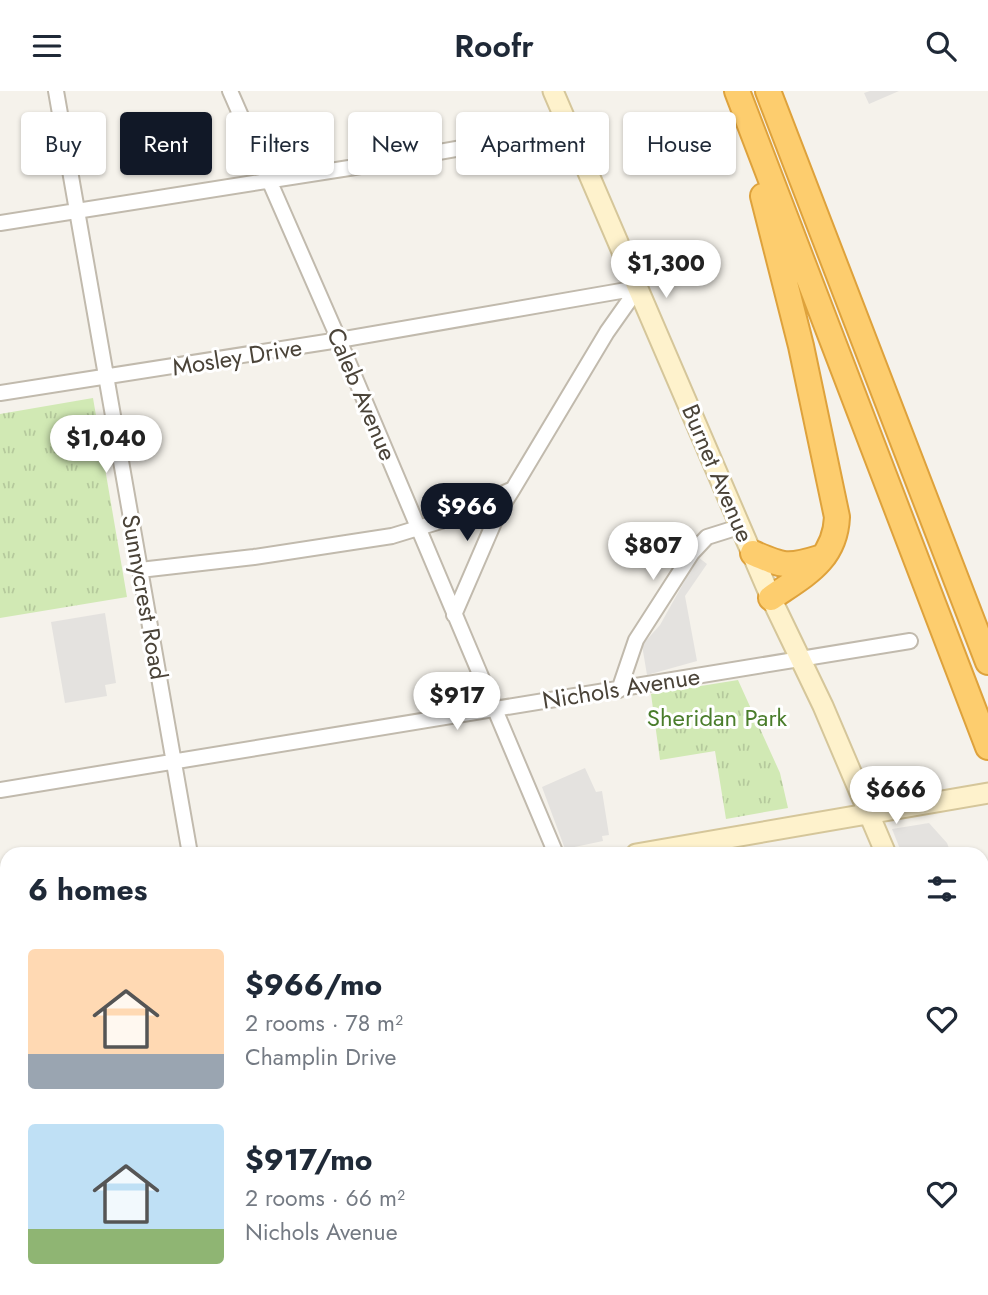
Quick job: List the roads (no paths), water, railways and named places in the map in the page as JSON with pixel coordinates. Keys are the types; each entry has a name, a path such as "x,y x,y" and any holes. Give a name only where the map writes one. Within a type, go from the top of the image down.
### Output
{"highway":[{"path":"735,91 798,333 835,499 837,530 832,546 818,565 771,598"},
{"path":"735,91 988,747"},
{"path":"768,91 988,662"},
{"path":"753,553 780,565 794,566 826,555"}],"main road":[{"name":"Burnet Avenue","path":"553,91 562,112"},
{"name":"Burnet Avenue","path":"589,175 771,598 801,658 883,847"},
{"path":"677,847 988,793"}],"street":[{"name":"Sunnycrest Road","path":"56,91 189,847"},
{"name":"Caleb Avenue","path":"230,91 339,340 553,847"},
{"path":"0,223 456,149"},
{"path":"454,615 499,512 607,332 638,288"},
{"name":"Mosley Drive","path":"0,393 339,340 638,288"},
{"path":"140,570 392,537 419,529 513,489"},
{"path":"619,690 636,640 692,553 707,537 741,526"},
{"name":"Nichols Avenue","path":"0,790 910,641"}],"park label":[{"name":"Sheridan Park","path":"717,717"}]}
